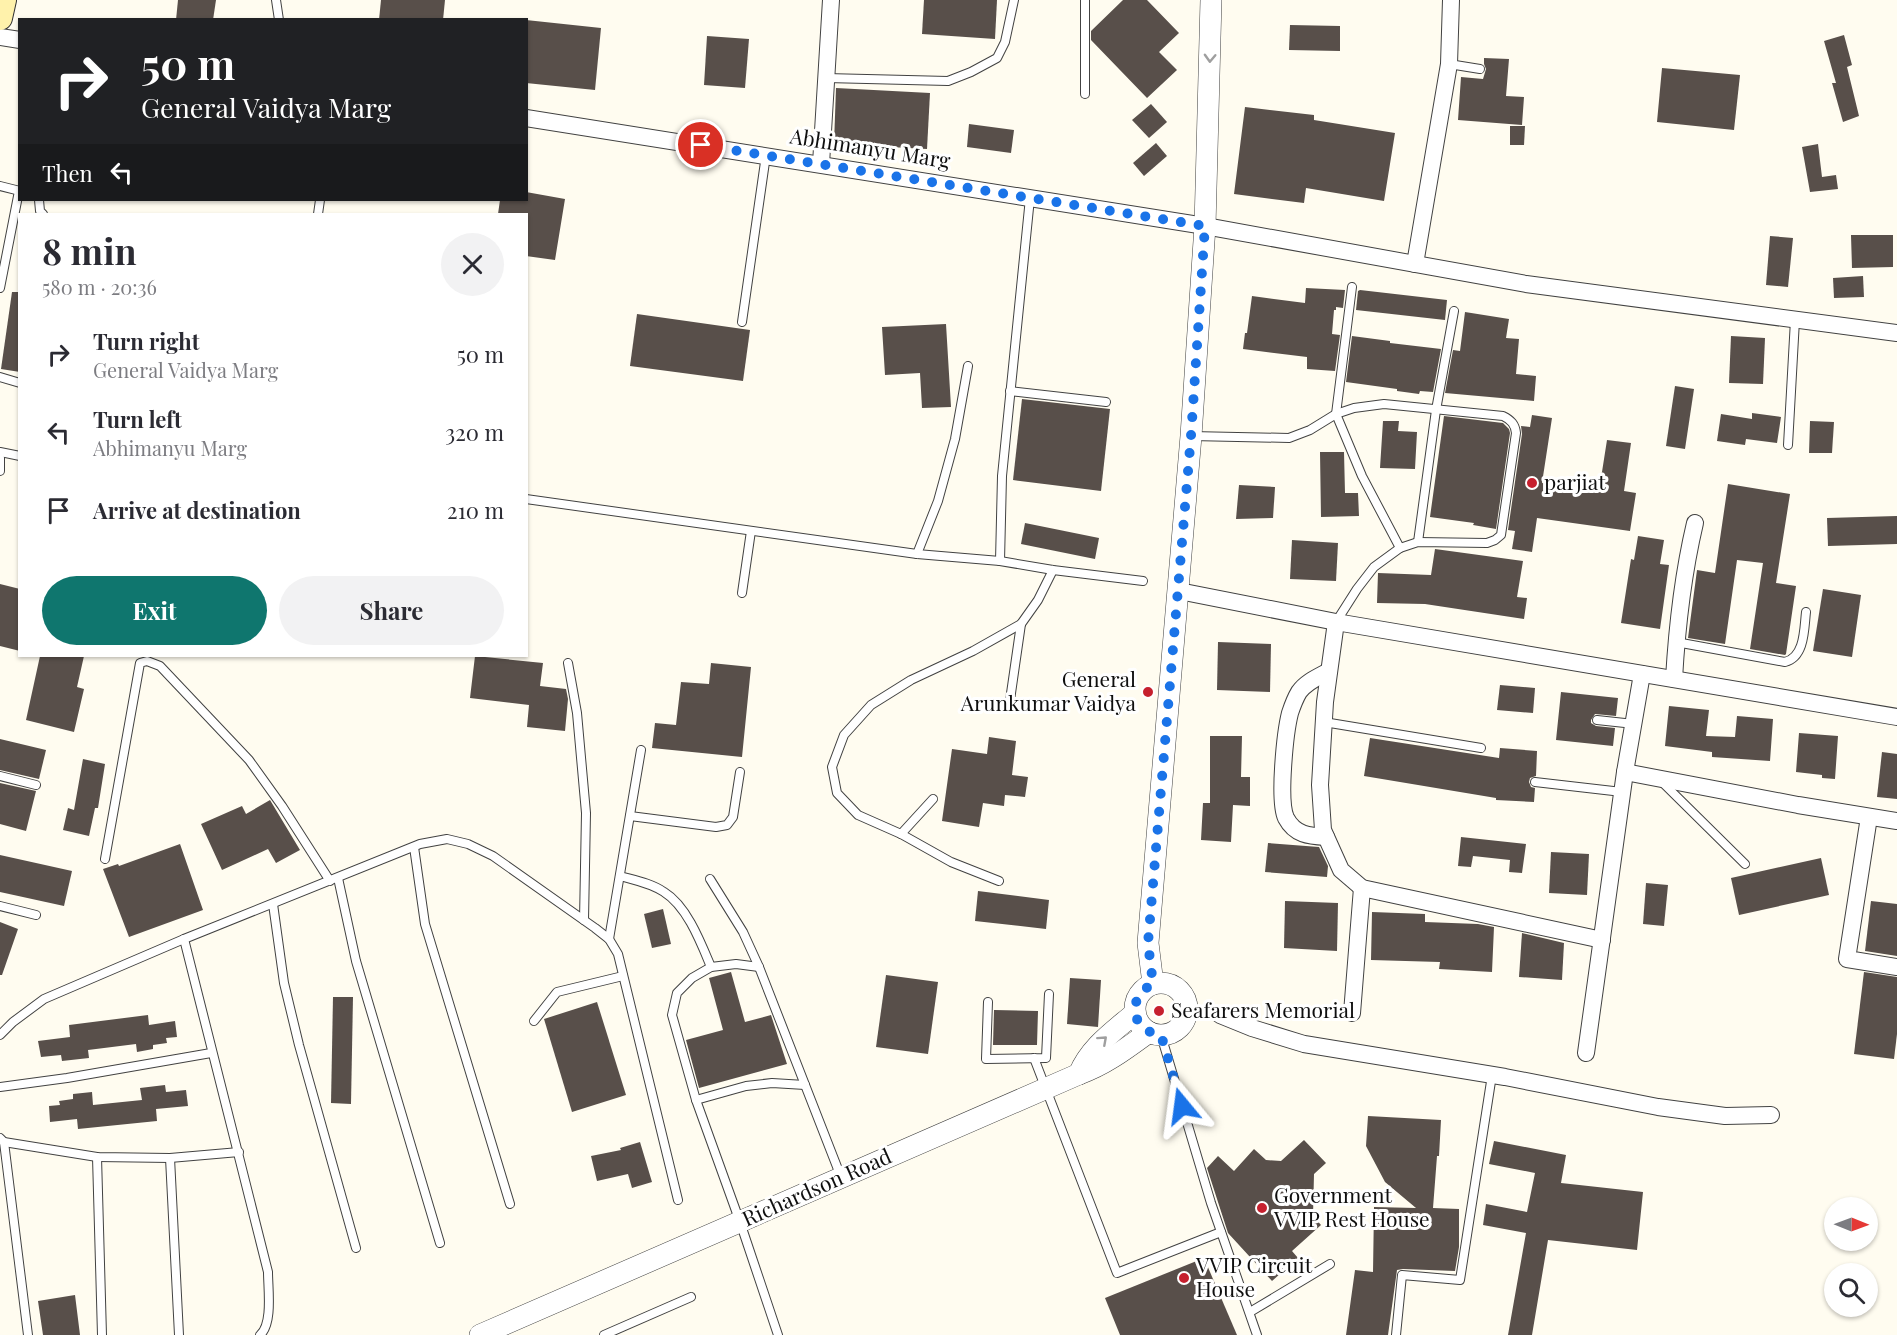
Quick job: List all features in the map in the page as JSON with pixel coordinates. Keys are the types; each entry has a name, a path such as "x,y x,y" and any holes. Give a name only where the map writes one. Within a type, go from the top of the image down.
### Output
{"main road":[{"path":"0,18 4,0"}],"street":[{"path":"821,164 831,0"},
{"path":"1153,984 1148,943 1191,436 1205,226 1211,0"},
{"path":"1415,264 1449,64 1451,0"},
{"path":"0,37 18,40"},
{"name":"Abhimanyu Marg","path":"528,118 1205,226 1526,284 1897,333"},
{"path":"1674,679 1683,588 1695,523"},
{"path":"1179,591 1336,622 1897,717"},
{"path":"1336,622 1329,671 1320,785 1323,830 1341,870 1362,888 1602,940"},
{"path":"1326,837 1300,834 1286,817 1282,797 1290,713 1299,692 1310,681 1329,671"},
{"path":"1586,1053 1622,792 1642,674"},
{"path":"1625,772 1897,821"},
{"path":"1869,817 1847,959 1897,967"},
{"path":"1352,1013 1362,888"},
{"path":"1153,984 1168,984 1174,987 1184,998 1186,1005 1186,1012 1180,1026 1168,1034 1155,1033 1141,1026 1135,1013 1137,998 1141,992 1153,984"},
{"path":"1079,1074 1086,1058 1135,1013"},
{"path":"1220,1015 1252,1029 1304,1044 1492,1075 1658,1107 1725,1116 1771,1115"},
{"name":"Richardson Road","path":"480,1335 1093,1069 1155,1033"}],"lane":[{"path":"276,0 279,18"},
{"path":"825,78 948,81 971,72 997,57 1005,42 1014,0"},
{"path":"1085,0 1085,94"},
{"path":"1449,64 1480,69"},
{"path":"742,322 766,155"},
{"path":"0,186 18,191"},
{"path":"0,288 18,196"},
{"path":"1000,561 1002,476 1030,198"},
{"path":"1352,287 1336,414 1362,476 1400,548"},
{"path":"1418,542 1436,410 1454,311"},
{"path":"1788,445 1795,320"},
{"path":"917,554 938,501 952,449 968,366"},
{"path":"0,377 18,382"},
{"path":"1010,391 1106,402"},
{"path":"1191,436 1289,438 1310,430 1336,414 1354,408 1384,404 1503,416 1515,426 1516,433 1501,535 1487,543 1418,542 1400,548 1374,567 1357,588 1336,622"},
{"path":"0,452 18,456"},
{"path":"0,458 0,471"},
{"path":"528,499 917,554 1000,561 1143,581"},
{"path":"742,593 751,531"},
{"path":"999,881 951,861 901,834 858,815 837,793 832,767 844,735 871,705 911,680 973,651 1021,624 1038,600 1053,570"},
{"path":"1676,642 1785,662 1791,661 1801,648 1806,612"},
{"path":"1009,707 1021,624"},
{"path":"105,859 140,663 147,661 160,666 249,760 334,880 440,1243"},
{"path":"568,663 577,713 586,813 584,920"},
{"path":"1596,720 1634,724"},
{"path":"1324,722 1481,747"},
{"path":"609,939 641,750"},
{"path":"630,816 716,827 727,825 733,817 740,772"},
{"path":"0,776 36,784"},
{"path":"1659,778 1744,864"},
{"path":"1535,782 1622,792"},
{"path":"901,834 933,799"},
{"path":"0,1035 13,1022 44,999 184,939 420,844 447,839 468,843 493,856 584,920 609,939 618,954 678,1200"},
{"path":"414,847 425,924 510,1204"},
{"path":"620,876 667,893 694,928 711,967"},
{"path":"710,879 743,932 759,967 841,1178"},
{"path":"273,904 284,983 356,1248"},
{"path":"0,906 36,915"},
{"path":"184,939 268,1272 268,1320 264,1332 260,1335"},
{"path":"759,967 736,964 711,967 684,984 677,993 672,1015 696,1100 778,1335"},
{"path":"534,1021 557,992 623,976"},
{"path":"988,1002 986,1059 1046,1058 1049,994"},
{"path":"1155,1033 1257,1335"},
{"path":"0,1087 211,1053"},
{"path":"1034,1058 1118,1273 1221,1232"},
{"path":"1396,1335 1402,1275 1460,1280 1492,1075"},
{"path":"696,1100 746,1086 772,1083 805,1085"},
{"path":"28,1335 2,1140 97,1157 170,1158 239,1152"},
{"path":"97,1157 102,1335"},
{"path":"170,1158 179,1335"},
{"path":"1250,1312 1330,1264"},
{"path":"604,1335 690,1297"}],"building":[{"path":"178,0 216,0 213,18 176,18"},
{"path":"381,0 445,0 443,18 379,18"},
{"path":"924,0 997,0 995,39 922,34"},
{"path":"1123,0 1147,0 1179,33 1159,52 1177,70 1147,98 1091,40 1091,31"},
{"path":"528,20 601,28 595,90 528,83"},
{"path":"1290,25 1340,26 1340,51 1289,50"},
{"path":"1844,35 1852,65 1847,67 1859,116 1843,122 1832,83 1836,83 1824,41"},
{"path":"707,36 749,39 745,88 704,85"},
{"path":"1484,58 1509,59 1506,96 1524,97 1522,125 1458,120 1461,77 1483,79 1486,69"},
{"path":"1662,68 1740,75 1734,130 1657,122"},
{"path":"836,88 930,93 927,149 834,144"},
{"path":"1151,104 1167,122 1149,138 1132,120"},
{"path":"1245,107 1314,115 1314,120 1395,133 1384,201 1306,188 1304,203 1234,194"},
{"path":"969,124 1014,130 1011,153 967,147"},
{"path":"1510,126 1525,126 1524,145 1510,145"},
{"path":"1156,143 1167,156 1144,176 1133,163"},
{"path":"1818,144 1822,177 1836,175 1838,189 1810,192 1802,147"},
{"path":"528,192 565,199 555,260 528,256 528,213 498,213 500,201 528,201"},
{"path":"1851,235 1893,235 1893,267 1852,268"},
{"path":"1770,236 1793,238 1788,287 1766,285"},
{"path":"1863,276 1864,297 1834,298 1833,278"},
{"path":"1306,288 1345,290 1343,308 1336,307 1334,310 1332,334 1340,335 1335,371 1307,369 1307,357 1243,349 1252,296 1305,303"},
{"path":"1360,290 1447,300 1445,320 1356,310"},
{"path":"12,292 18,292 18,372 1,369"},
{"path":"1465,312 1509,319 1506,338 1519,339 1516,374 1536,376 1534,401 1445,393 1453,350 1460,351"},
{"path":"637,314 750,330 743,381 630,366"},
{"path":"946,324 951,407 922,408 920,373 885,375 882,327"},
{"path":"1352,336 1441,349 1433,392 1420,391 1419,394 1346,382"},
{"path":"1731,336 1765,338 1763,384 1729,383"},
{"path":"1675,386 1694,389 1685,449 1666,446"},
{"path":"1022,399 1110,409 1101,491 1013,480"},
{"path":"1752,413 1781,417 1777,443 1746,439 1745,445 1717,441 1721,414 1752,419"},
{"path":"1532,415 1552,418 1542,483 1599,491 1607,440 1631,443 1624,491 1636,493 1630,531 1537,518 1532,552 1512,549 1515,531 1508,530 1522,434 1521,426 1530,427"},
{"path":"1444,416 1503,423 1509,429 1496,529 1473,525 1474,523 1430,517"},
{"path":"1383,421 1399,421 1398,431 1417,432 1415,469 1380,468"},
{"path":"1810,421 1834,422 1832,453 1809,453"},
{"path":"1320,452 1344,452 1345,493 1358,493 1359,516 1321,517"},
{"path":"1728,484 1790,494 1776,583 1796,586 1785,655 1750,649 1763,563 1737,560 1725,644 1688,638 1697,570 1715,573"},
{"path":"1239,485 1275,487 1273,518 1236,519"},
{"path":"1897,516 1897,544 1828,546 1827,518"},
{"path":"1025,523 1099,538 1095,559 1021,544"},
{"path":"1638,536 1664,540 1660,564 1669,565 1660,629 1621,623 1631,559 1634,560"},
{"path":"1292,540 1338,543 1336,581 1290,579"},
{"path":"1435,549 1523,561 1517,597 1527,598 1524,619 1425,604 1377,603 1378,573 1431,575"},
{"path":"0,584 18,588 18,650 0,646"},
{"path":"1823,589 1861,595 1852,657 1813,651"},
{"path":"1218,642 1271,644 1270,692 1217,690"},
{"path":"40,657 84,657 77,687 84,689 74,732 26,720"},
{"path":"475,657 543,663 540,686 566,689 568,699 565,731 527,727 529,705 470,698"},
{"path":"711,663 751,667 742,757 652,748 655,723 676,725 681,682 709,684"},
{"path":"1500,685 1535,688 1533,713 1497,710"},
{"path":"1561,692 1618,698 1616,716 1595,714 1591,720 1591,723 1596,726 1615,728 1613,746 1556,740"},
{"path":"1669,706 1709,710 1706,736 1735,737 1737,716 1773,719 1770,761 1712,757 1712,752 1665,746"},
{"path":"1799,733 1838,736 1835,779 1796,772"},
{"path":"1210,736 1242,736 1241,777 1250,777 1250,806 1233,805 1231,842 1201,840 1203,803 1210,803"},
{"path":"989,737 1016,741 1012,775 1028,777 1025,797 1005,795 1004,806 983,803 979,827 942,821 952,749 987,754"},
{"path":"1370,738 1499,758 1500,748 1537,751 1536,776 1530,778 1529,782 1531,787 1535,788 1534,802 1496,800 1496,798 1364,776"},
{"path":"0,739 46,750 39,779 0,770"},
{"path":"1882,752 1897,754 1897,799 1877,797"},
{"path":"83,759 105,764 98,808 95,808 89,836 63,830 68,808 74,810"},
{"path":"0,783 36,791 26,831 0,824"},
{"path":"270,800 300,850 276,863 268,849 222,870 201,824 242,806 246,814"},
{"path":"1461,837 1526,844 1522,873 1509,872 1510,860 1473,856 1471,867 1458,866"},
{"path":"1268,843 1319,847 1328,866 1327,877 1265,872"},
{"path":"180,844 203,910 129,937 103,869 118,864 119,866"},
{"path":"1551,852 1589,854 1587,895 1549,893"},
{"path":"0,855 72,871 64,906 0,892"},
{"path":"1821,858 1829,895 1739,915 1731,878"},
{"path":"1646,883 1668,885 1664,926 1643,924"},
{"path":"978,891 1049,900 1046,929 975,921"},
{"path":"1285,901 1338,903 1337,951 1284,948"},
{"path":"1871,901 1897,904 1897,956 1865,951"},
{"path":"663,909 671,944 652,948 644,914"},
{"path":"1372,912 1425,914 1425,922 1478,924 1494,927 1492,972 1439,969 1440,962 1371,960"},
{"path":"0,922 18,929 2,975 0,975"},
{"path":"1522,933 1564,943 1562,980 1519,977"},
{"path":"731,972 745,1022 771,1015 787,1064 699,1088 686,1040 723,1030 709,978"},
{"path":"1864,972 1897,977 1897,1034 1894,1059 1854,1054"},
{"path":"886,975 938,982 928,1054 876,1047"},
{"path":"1070,978 1101,980 1098,1027 1067,1024"},
{"path":"333,997 353,997 351,1104 331,1103"},
{"path":"597,1002 626,1095 572,1112 544,1019"},
{"path":"994,1010 1038,1011 1037,1045 993,1045"},
{"path":"148,1015 149,1025 175,1021 177,1037 166,1038 167,1043 153,1045 153,1049 137,1052 136,1044 88,1050 89,1058 62,1061 61,1055 41,1057 38,1041 70,1037 69,1025"},
{"path":"165,1085 166,1092 186,1090 188,1106 156,1109 157,1121 78,1129 77,1119 50,1122 49,1106 60,1105 59,1101 73,1099 73,1094 92,1092 93,1105 142,1100 140,1088"},
{"path":"1368,1116 1441,1120 1433,1208 1459,1209 1459,1247 1455,1271 1397,1270 1388,1335 1346,1335 1355,1270 1373,1272 1374,1207 1416,1208 1385,1182 1366,1146"},
{"name":"Government VVIP Rest House","path":"1304,1140 1326,1163 1314,1174 1313,1216 1321,1225 1292,1251 1298,1258 1272,1281 1228,1233 1207,1168 1218,1156 1234,1171 1254,1149 1266,1160 1281,1161"},
{"path":"1494,1141 1566,1155 1561,1183 1643,1192 1637,1250 1548,1240 1532,1335 1508,1335 1526,1233 1483,1225 1486,1204 1527,1212 1535,1173 1489,1164"},
{"path":"640,1142 652,1182 632,1188 628,1174 597,1181 591,1156 621,1150 620,1148"},
{"name":"VVIP Circuit House","path":"1204,1258 1237,1335 1120,1335 1105,1298"},
{"path":"75,1295 80,1335 43,1335 38,1301"}],"place":[{"name":"parjiat","path":"1532,483"},
{"name":"General Arunkumar Vaidya","path":"1148,692"},
{"name":"Seafarers Memorial","path":"1159,1011"},
{"name":"Government VVIP Rest House","path":"1262,1208"},
{"name":"VVIP Circuit House","path":"1184,1278"}],"route":[{"path":"701,145 1205,226 1179,591 1148,943 1153,984 1141,992 1135,1005 1137,1020 1141,1026 1147,1031 1161,1035 1182,1106"}]}
